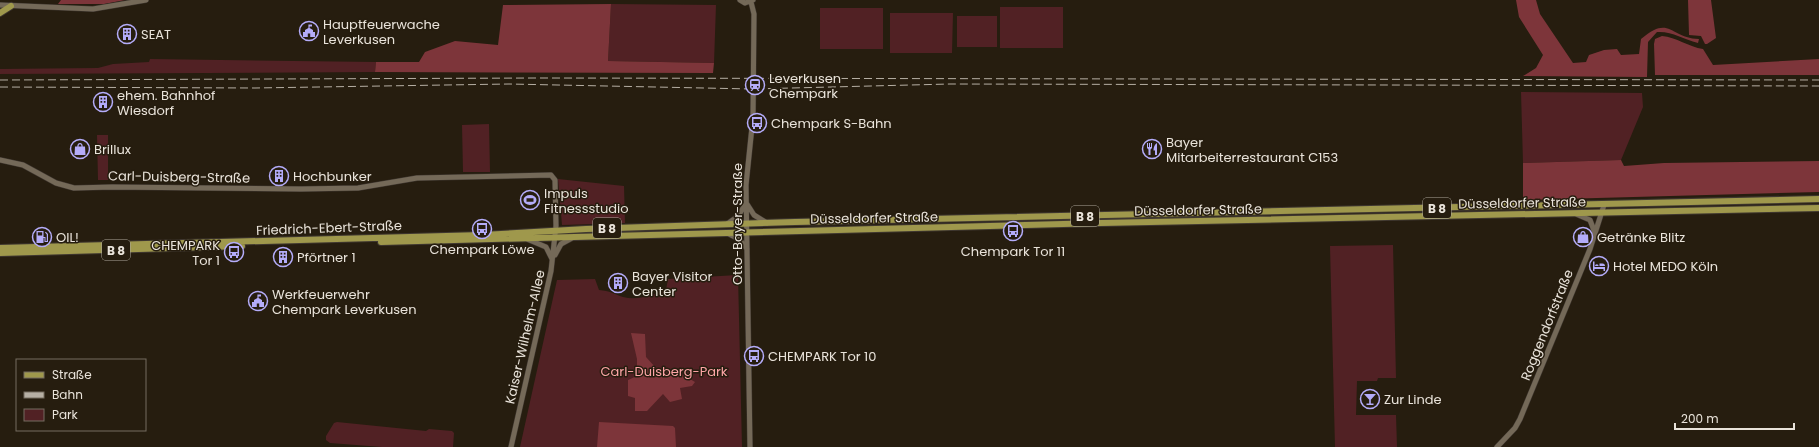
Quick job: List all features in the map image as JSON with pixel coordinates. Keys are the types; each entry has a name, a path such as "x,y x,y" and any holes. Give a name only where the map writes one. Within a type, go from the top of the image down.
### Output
{"main road":[{"path":"0,13 11,6"},
{"name":"Düsseldorfer Straße","path":"659,227 767,223 1819,199"},
{"name":"Düsseldorfer Straße","path":"577,236 1819,208"},
{"path":"1193,214 1193,221"},
{"path":"984,219 984,227"},
{"name":"Friedrich-Ebert-Straße","path":"0,248 555,234 659,227"},
{"name":"Friedrich-Ebert-Straße","path":"555,234 577,236"},
{"name":"B 8","path":"526,238 555,234"},
{"name":"Friedrich-Ebert-Straße","path":"0,252 526,238"}],"street":[{"path":"0,5 93,9 146,0"},
{"path":"740,0 745,3 752,1"},
{"name":"Otto-Bayer-Straße","path":"750,447 747,170 753,117 754,14 752,1"},
{"name":"Carl-Duisberg-Straße","path":"0,160 23,165 56,183 74,188 112,186 297,189 358,188 418,178 539,175 551,175 554,177"},
{"name":"Kaiser-Wilhelm-Allee","path":"511,447 546,295 552,260 555,234 554,177"},
{"path":"726,225 738,217 747,203 754,215 767,223"},
{"name":"Roggendorfstraße","path":"1497,447 1515,428 1520,419 1595,234 1604,205"},
{"path":"1575,213 1590,220 1595,234"},
{"path":"726,232 739,239 748,250"},
{"path":"552,260 564,241 577,236"},
{"path":"526,238 544,246 550,252 552,260"}],"green space":[{"path":"611,4 716,5 714,63 608,61"},
{"path":"1000,7 1063,7 1063,48 1000,48"},
{"path":"820,8 883,8 883,49 820,49"},
{"path":"890,13 953,13 952,53 890,53"},
{"path":"957,16 997,16 997,47 957,47"},
{"path":"150,59 376,62 375,72 0,74 0,69 98,68 113,64 149,62"},
{"path":"1521,92 1642,93 1643,107 1621,160 1523,163"},
{"path":"489,124 490,172 463,172 462,125"},
{"path":"97,135 108,135 108,180 98,180"},
{"path":"558,179 624,186 625,223 562,225"},
{"path":"1393,245 1396,378 1378,378 1377,381 1357,381 1356,415 1396,415 1397,447 1335,447 1330,246"},
{"name":"Carl-Duisberg-Park","path":"738,275 742,447 520,447 557,280 595,279 599,290 623,297 634,298 645,297 666,290 668,279"},
{"path":"337,422 426,431 429,429 452,431 454,433 453,447 382,447 330,443 326,440 326,436 334,423"}],"shaded area":[{"path":"61,0 125,0 104,4 58,4"},
{"path":"1516,0 1536,0 1540,14 1573,63 1586,62 1589,55 1604,50 1617,49 1621,55 1639,54 1641,39 1658,28 1670,29 1689,38 1699,39 1698,43 1673,34 1657,32 1648,42 1647,77 1523,76 1536,68 1543,55 1519,17"},
{"path":"1688,0 1711,0 1716,38 1707,44 1705,44 1701,36 1689,35"},
{"path":"611,4 608,61 714,63 713,73 375,72 376,62 419,62 425,52 455,41 498,45 503,5"},
{"path":"1662,36 1703,49 1713,65 1819,59 1819,75 1655,75 1654,44 1655,39"},
{"path":"1621,160 1624,166 1664,163 1819,161 1819,192 1523,200 1523,163"},
{"path":"631,333 645,334 646,357 664,377 676,371 695,382 692,386 680,388 682,399 670,402 663,394 647,411 635,411 635,398 628,396 628,380 637,376 637,359"},
{"path":"599,422 673,426 675,428 676,447 597,447"}],"railway":[{"path":"0,80 539,78 1819,80"},
{"path":"0,87 255,88 509,84 752,89 950,84 1819,86"}],"place":[{"name":"Hauptfeuerwache Leverkusen","path":"309,31"},
{"name":"SEAT","path":"127,34"},
{"name":"Leverkusen Chempark","path":"755,85"},
{"name":"ehem. Bahnhof Wiesdorf","path":"103,102"},
{"name":"Chempark S-Bahn","path":"757,123"},
{"name":"Brillux","path":"80,149"},
{"name":"Bayer Mitarbeiterrestaurant C153","path":"1152,149"},
{"name":"Hochbunker","path":"279,176"},
{"name":"Impuls Fitnessstudio","path":"530,200"},
{"name":"Chempark Löwe","path":"482,229"},
{"name":"Chempark Tor 11","path":"1013,231"},
{"name":"OIL!","path":"42,237"},
{"name":"Getränke Blitz","path":"1583,237"},
{"name":"CHEMPARK Tor 1","path":"234,252"},
{"name":"Pförtner 1","path":"283,257"},
{"name":"Hotel MEDO Köln","path":"1599,266"},
{"name":"Bayer Visitor Center","path":"618,283"},
{"name":"Werkfeuerwehr Chempark Leverkusen","path":"258,301"},
{"name":"CHEMPARK Tor 10","path":"754,356"},
{"name":"Zur Linde","path":"1370,399"}]}
